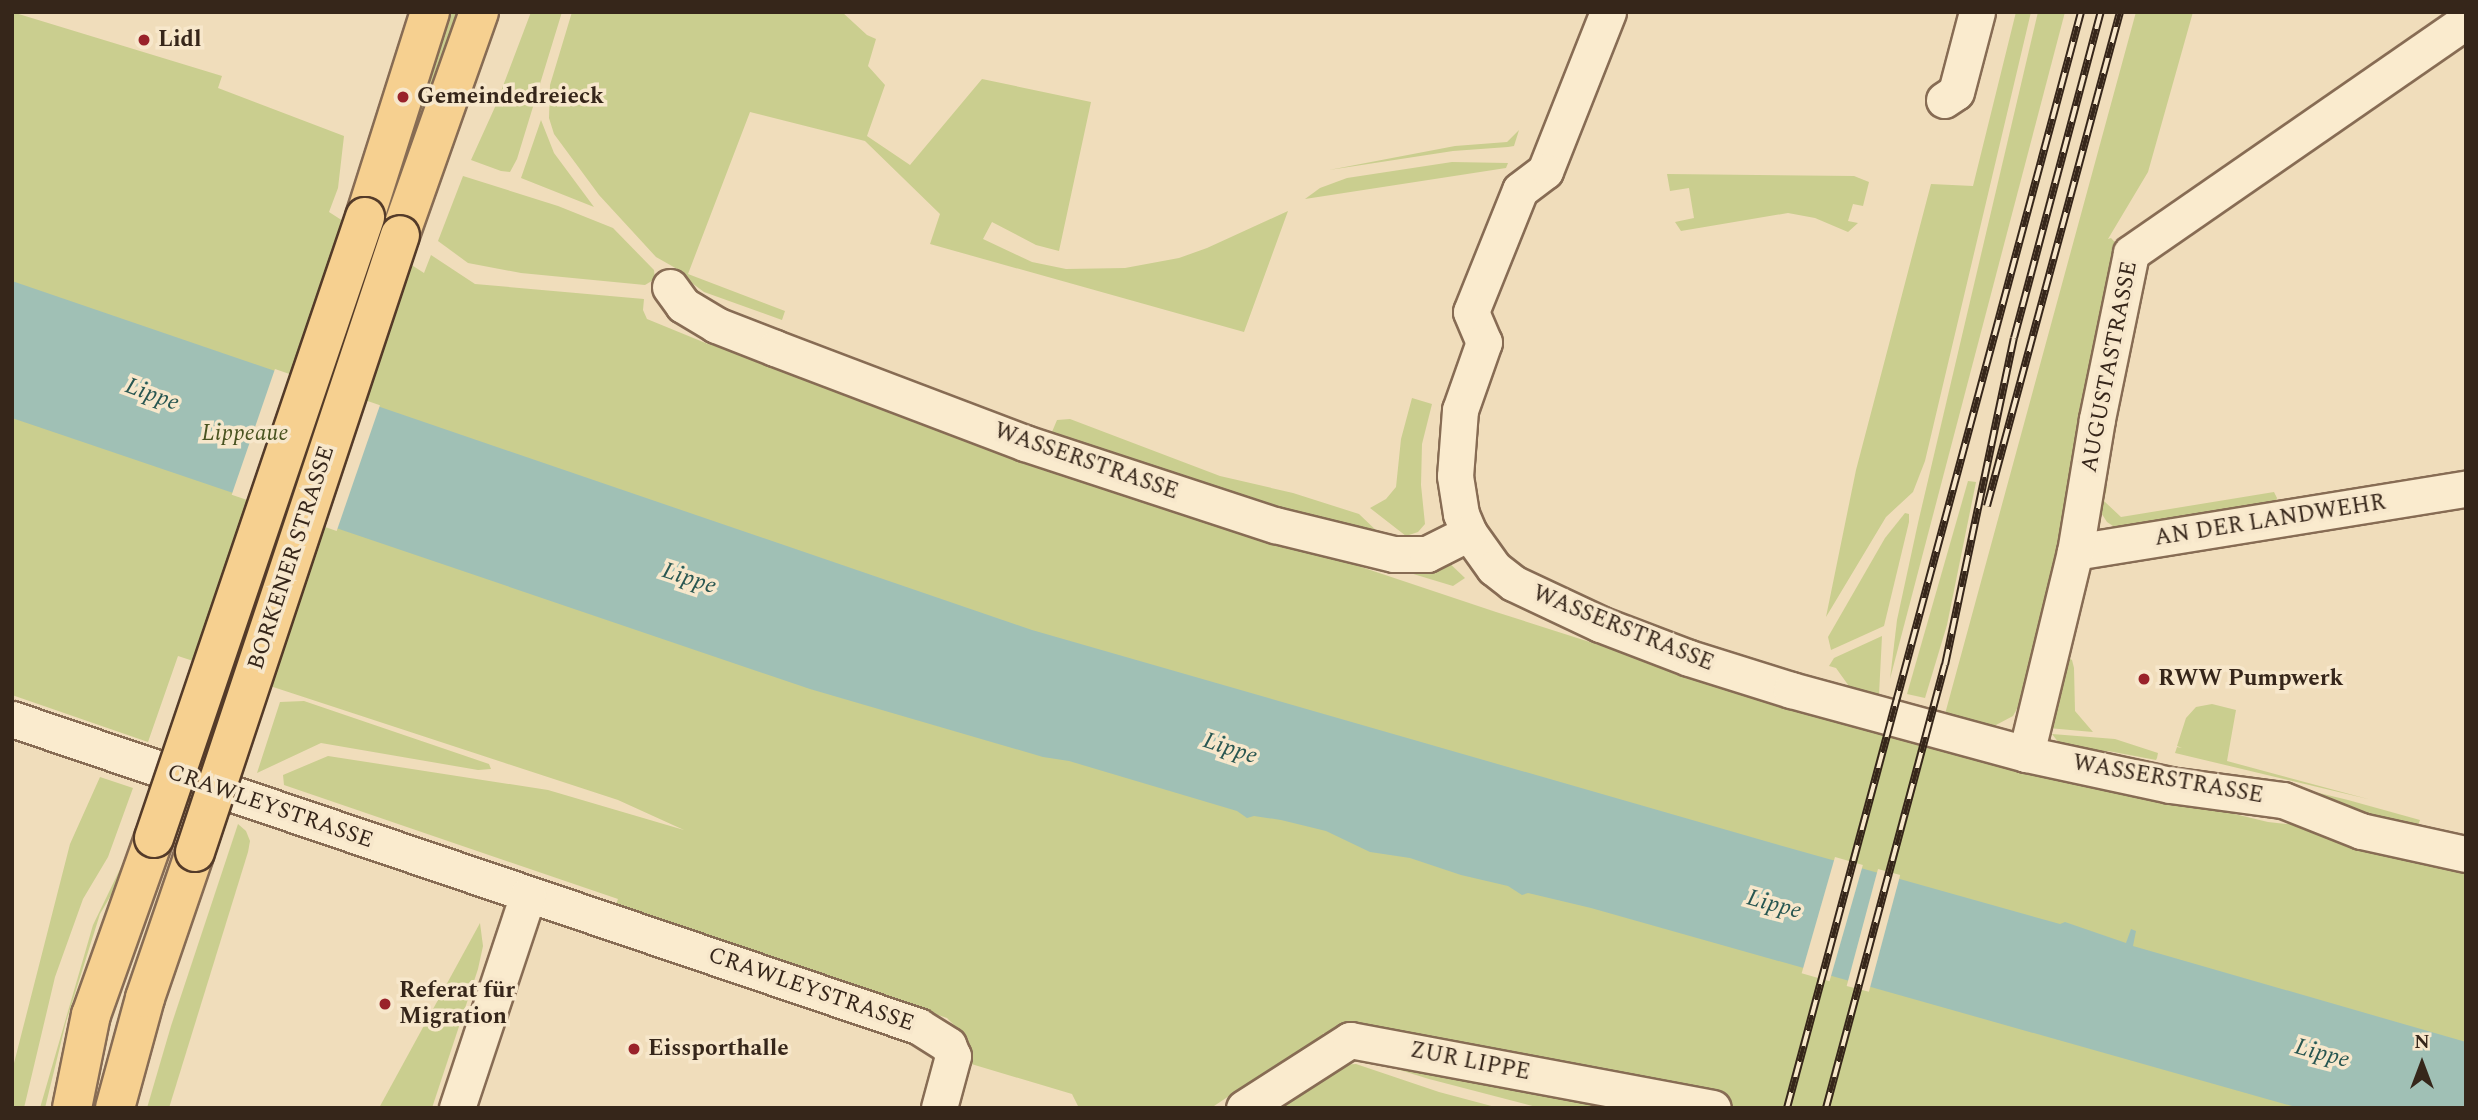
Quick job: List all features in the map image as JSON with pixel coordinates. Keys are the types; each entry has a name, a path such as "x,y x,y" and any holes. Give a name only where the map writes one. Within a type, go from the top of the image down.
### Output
{"main road":[{"name":"BORKENER STRASSE","path":"72,1108 92,1015 365,217 430,12"},
{"name":"BORKENER STRASSE","path":"115,1108 145,998 400,235 479,12"}],"street":[{"path":"1469,533 1461,513 1455,476 1460,410 1484,342 1471,312 1520,190 1545,171 1608,12"},
{"path":"1944,100 1956,92 1977,12"},
{"name":"AUGUSTASTRASSE","path":"2026,754 2075,552 2099,407 2131,253 2447,24"},
{"name":"WASSERSTRASSE","path":"670,287 683,305 716,325 1025,443 1275,525 1394,554 1427,554 1469,533 1481,553 1513,583 1600,624 1689,658 1791,690 2026,754 2170,785 2283,800 2361,831 2466,854"},
{"name":"AN DER LANDWEHR","path":"2075,552 2466,489"},
{"name":"CRAWLEYSTRASSE","path":"12,719 935,1034 948,1045 953,1056 939,1108"},
{"path":"457,1108 528,895"},
{"name":"ZUR LIPPE","path":"1244,1108 1350,1040 1713,1108"}],"green space":[{"name":"Lippeaue","path":"12,12 222,76 218,88 344,136 338,188 329,212 424,273 431,255 475,284 644,299 643,310 647,319 708,344 759,354 1011,450 1496,612 1784,704 2268,822 2297,822 2466,865 2466,1108 1695,1108 1323,1033 1325,1037 1288,1057 1211,1108 1079,1108 1072,1094 968,1063 962,1033 947,1018 615,907 618,899 284,785 283,775 328,756 548,790 684,830 618,800 178,656 148,742 12,695"},
{"path":"450,12 459,12 390,230 380,224"},
{"path":"531,12 562,12 517,159 510,172 501,171 471,160 495,107"},
{"path":"572,12 842,12 867,35 876,39 868,66 885,85 867,136 910,165 982,79 1091,102 1059,251 1036,245 992,222 983,239 1032,262 1066,269 1125,268 1179,258 1288,211 1244,332 930,244 940,214 865,141 750,112 688,274 785,311 782,320 704,292 681,275 686,274 656,257 599,195 554,134 549,118 550,85"},
{"path":"2016,12 2031,12 1925,461 1913,492 1886,517 1826,617 1856,470 1931,184 1973,186"},
{"path":"2038,12 2065,12 1890,679 1897,620 1918,523"},
{"path":"2136,12 2193,12 2148,172 2108,239 2111,238 2121,249 2058,575 2024,696 2013,716 1996,725 1986,726 1945,714"},
{"path":"541,120 554,153 594,207 521,178"},
{"path":"1519,130 1514,146 1453,151 1329,170 1455,146 1507,142"},
{"path":"1452,162 1508,163 1506,168 1305,199 1320,188 1347,178"},
{"path":"1667,174 1854,176 1869,182 1863,206 1853,204 1848,221 1858,223 1848,232 1815,218 1788,213 1681,231 1675,222 1694,218 1689,188 1670,191"},
{"path":"463,176 558,206 613,228 654,270 655,279 645,285 521,273 468,263 438,241"},
{"path":"1412,398 1432,404 1422,444 1421,485 1425,524 1418,532 1406,536 1370,508 1386,499 1396,487 1401,439"},
{"path":"1070,419 1220,476 1293,493 1359,514 1381,535 1376,540 1049,439 1057,420"},
{"path":"1968,481 1976,482 1947,625 1925,698 1907,694"},
{"path":"2099,486 2107,487 2104,501 2121,517 2274,492 2277,498 2273,508 2116,528 2107,522 2098,508"},
{"path":"1905,513 1909,514 1909,522 1884,626 1831,650 1828,637 1885,538"},
{"path":"1444,558 1465,578 1453,586 1410,573 1413,567"},
{"path":"1882,636 1879,695 1851,689 1836,668 1829,666 1834,658"},
{"path":"2064,655 2072,660 2074,668 2075,711 2093,732 2048,728"},
{"path":"304,701 489,764 491,769 478,770 321,743 257,773 280,702"},
{"path":"2212,704 2236,710 2227,761 2368,799 2175,753 2177,747 2182,748 2177,746 2186,718 2196,707"},
{"path":"2052,734 2115,739 2158,753 2157,758 2156,760 2108,751 2096,753 2062,747"},
{"path":"100,777 133,788 108,857 83,899 55,977 24,1108 12,1108 12,1071 70,844"},
{"path":"2274,782 2420,820 2417,828 2374,827"},
{"path":"238,824 246,831 250,841 248,852 169,1108 147,1108 171,1026"},
{"path":"137,834 125,871 100,914 66,1022 45,1108 40,1108 93,925"},
{"path":"480,923 483,946 478,969 432,1108 379,1108"},
{"path":"1378,1061 1646,1108 1540,1108 1429,1079"},
{"path":"1356,1064 1439,1092 1499,1108 1268,1108 1340,1065"}],"water":[{"name":"Lippe","path":"12,281 1032,630 1772,843 2060,924 2065,922 2126,943 2131,929 2136,931 2133,946 2466,1042 2466,1108 2299,1108 1591,908 1528,893 1522,895 1508,886 1461,875 1410,858 1370,852 1326,831 1281,820 1254,816 1247,818 1237,811 1069,761 1043,757 810,689 12,418"}],"pier":[{"path":"275,369 380,405 337,531 232,495"},
{"path":"1835,857 1863,865 1830,981 1802,973"},
{"path":"1878,869 1900,875 1869,992 1847,986"}],"railway":[{"path":"1787,1108 2081,12"},
{"path":"1826,1108 1945,665 2014,338 2101,12"},
{"path":"1987,506 2120,12"}],"place":[{"name":"Lidl","path":"144,40"},
{"name":"Gemeindedreieck","path":"403,97"},
{"name":"RWW Pumpwerk","path":"2144,679"},
{"name":"Referat für Migration","path":"385,1004"},
{"name":"Eissporthalle","path":"634,1049"}]}
